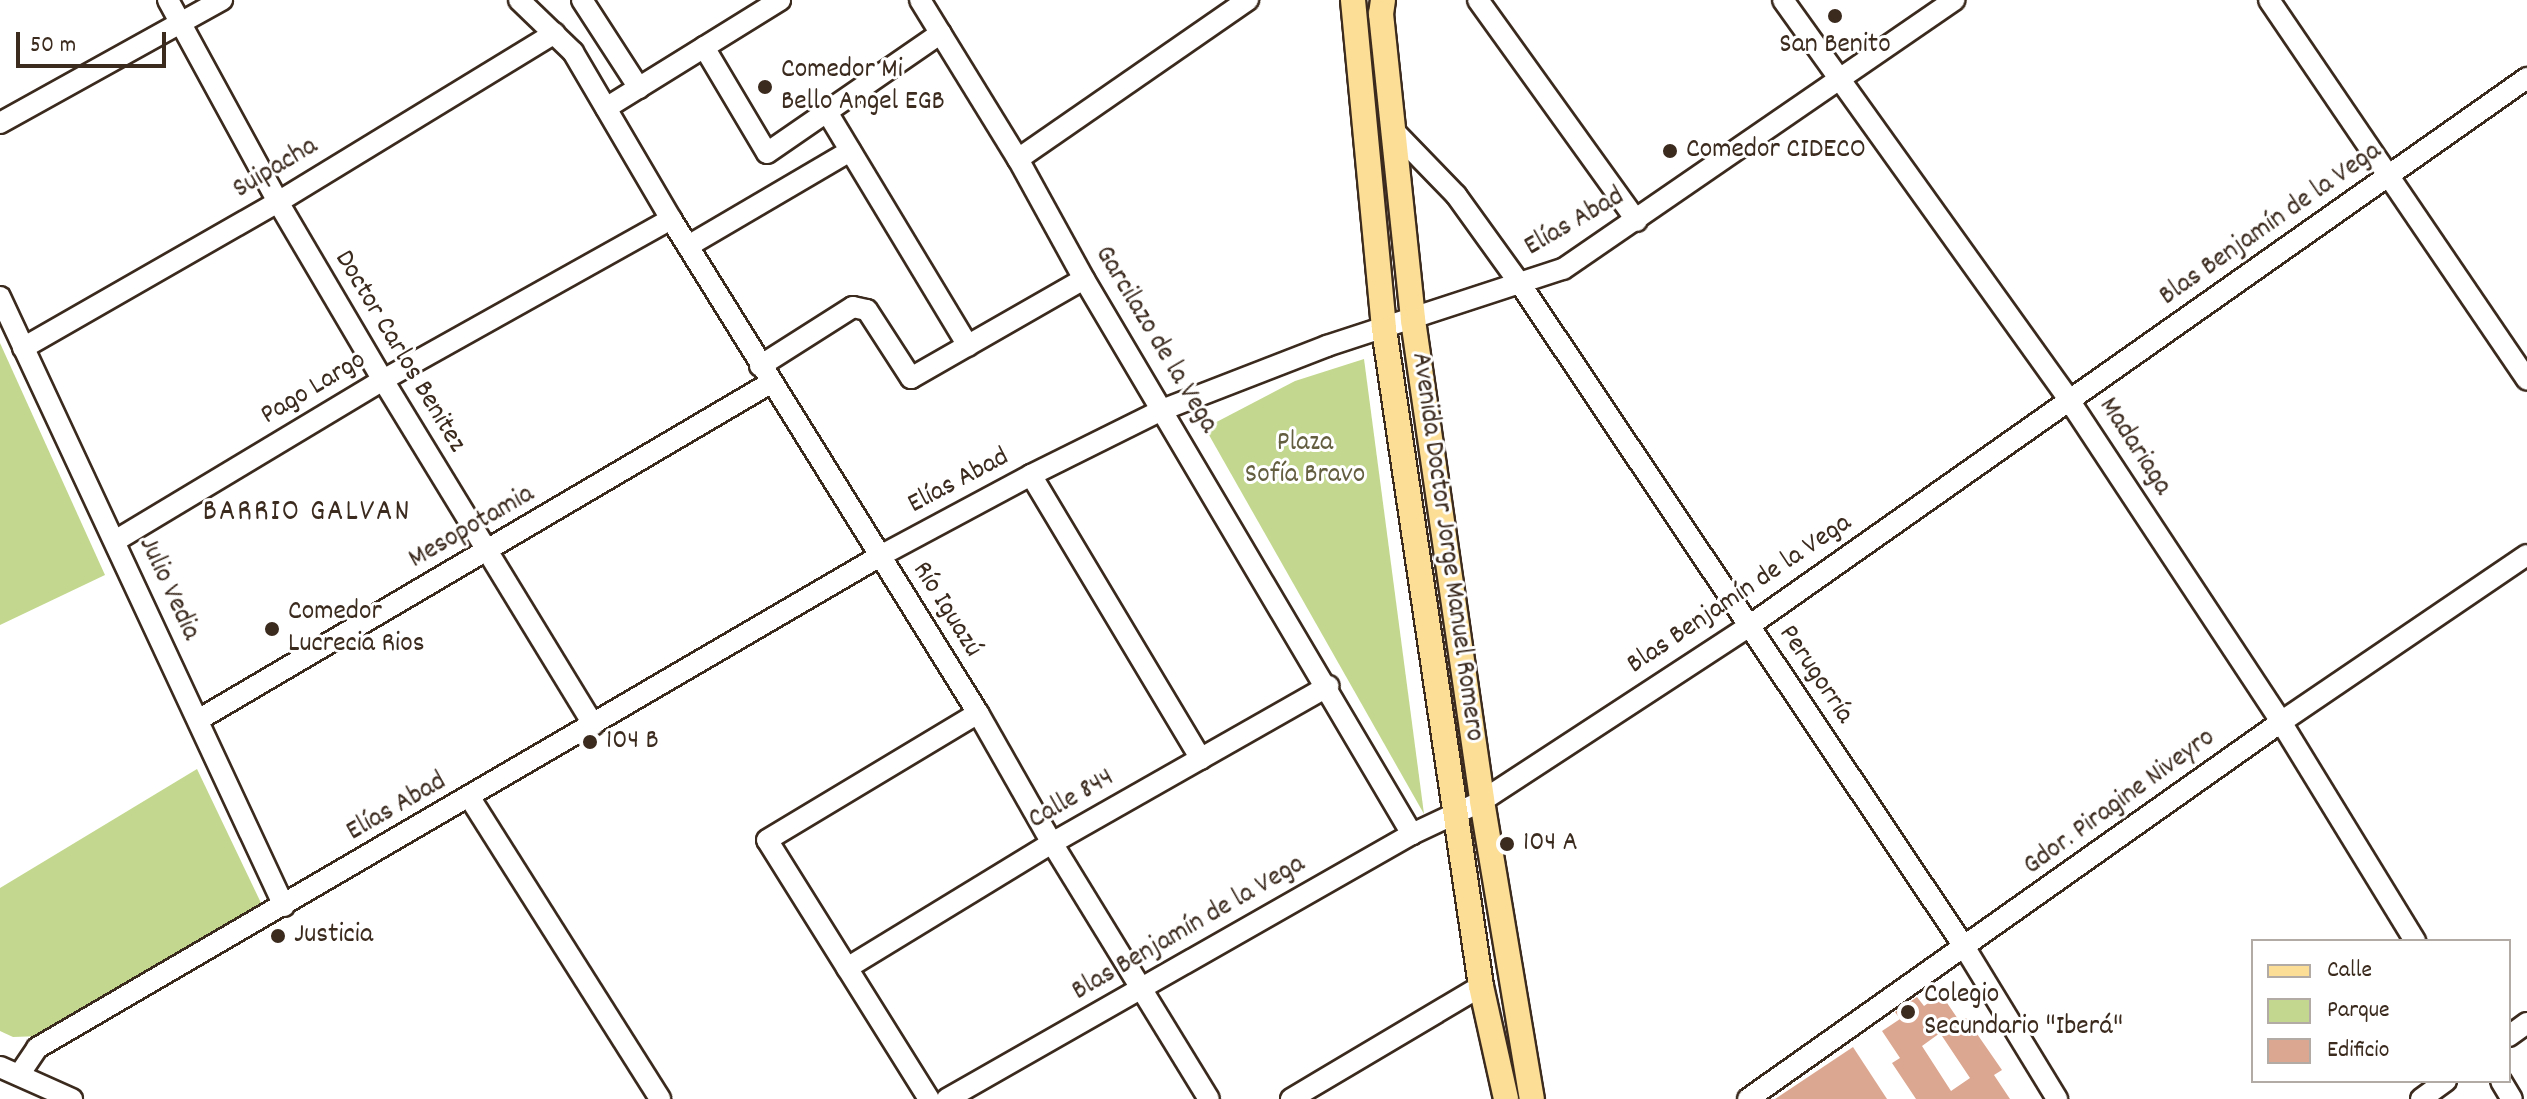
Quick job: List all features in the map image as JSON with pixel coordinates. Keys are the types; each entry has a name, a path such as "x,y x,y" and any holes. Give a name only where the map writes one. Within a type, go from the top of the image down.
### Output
{"main road":[{"name":"Avenida Doctor Jorge Manuel Romero","path":"1353,0 1384,329 1481,986 1506,1099"},
{"name":"Avenida Doctor Jorge Manuel Romero","path":"1383,0 1413,320 1482,801 1532,1099"}],"street":[{"name":"Doctor Carlos Benitez","path":"168,0 278,202 486,553 594,725"},
{"path":"0,123 222,0"},
{"path":"582,0 639,88"},
{"path":"606,108 779,0"},
{"name":"Garcilazo de la Vega","path":"920,0 1018,159 1084,279 1328,686 1412,834"},
{"path":"1018,159 1248,0"},
{"path":"1478,0 1637,221"},
{"name":"Madariaga","path":"1783,0 2069,400 2281,722 2414,939"},
{"name":"Elías Abad","path":"9,1071 37,1048 880,556 1031,475 1162,410 1327,346 1563,269 1954,0"},
{"path":"2269,0 2527,380"},
{"name":"Río Iguazú","path":"521,1 573,52 671,219 978,713 1052,843 1209,1099"},
{"name":"Suipacha","path":"23,348 278,202 555,33"},
{"path":"704,47 767,153 941,33"},
{"name":"Blas Benjamín de la Vega","path":"947,1099 1412,834 1482,801 1749,626 2527,78"},
{"path":"827,112 968,346 1084,279"},
{"name":"Perugorría","path":"1393,130 1456,195 1521,285 1965,948 2057,1099"},
{"path":"688,246 850,151"},
{"name":"Pago Largo","path":"115,541 383,380 671,219"},
{"name":"Julio Vedia","path":"0,297 284,906"},
{"name":"Mesopotamia","path":"198,720 486,553 766,374 853,307 867,310 911,378 968,346"},
{"path":"1031,475 1201,759"},
{"name":"Gdor. Piragine Niveyro","path":"1748,1099 2281,722 2527,555"},
{"name":"Calle 844","path":"847,968 1052,843 1328,686"},
{"path":"929,1099 767,840 978,713"},
{"path":"470,798 660,1099"},
{"path":"1291,1099 1481,986"},
{"path":"9,1071 72,1099"},
{"path":"2421,1099 2443,1083"}],"green space":[{"path":"0,343 105,575 0,625"},
{"name":"Plaza Sofía Bravo","path":"1364,359 1424,814 1205,428 1295,381"},
{"path":"197,769 261,903 41,1036 13,1037 0,1031 0,888"}],"building":[{"name":"Colegio Secundario \"Iberá\"","path":"1941,994 1960,1022 1966,1018 2002,1070 1994,1075 2010,1099 1916,1099 1892,1063 1900,1058 1882,1031 1900,1019 1895,1012 1917,997 1924,1006","holes":["1940,1033 1970,1078 1951,1091 1922,1046"]},
{"path":"1853,1047 1887,1099 1775,1099"}],"place":[{"name":"San Benito","path":"1835,16"},
{"name":"Comedor Mi Bello Angel EGB","path":"765,87"},
{"name":"Comedor CIDECO","path":"1670,151"},
{"name":"Comedor Lucrecia Rios","path":"272,629"},
{"name":"104 B","path":"590,742"},
{"name":"104 A","path":"1507,844"},
{"name":"Justicia","path":"278,936"},
{"name":"Colegio Secundario \"Iberá\"","path":"1908,1012"}],"district":[{"name":"BARRIO GALVAN","path":"307,514"}]}
